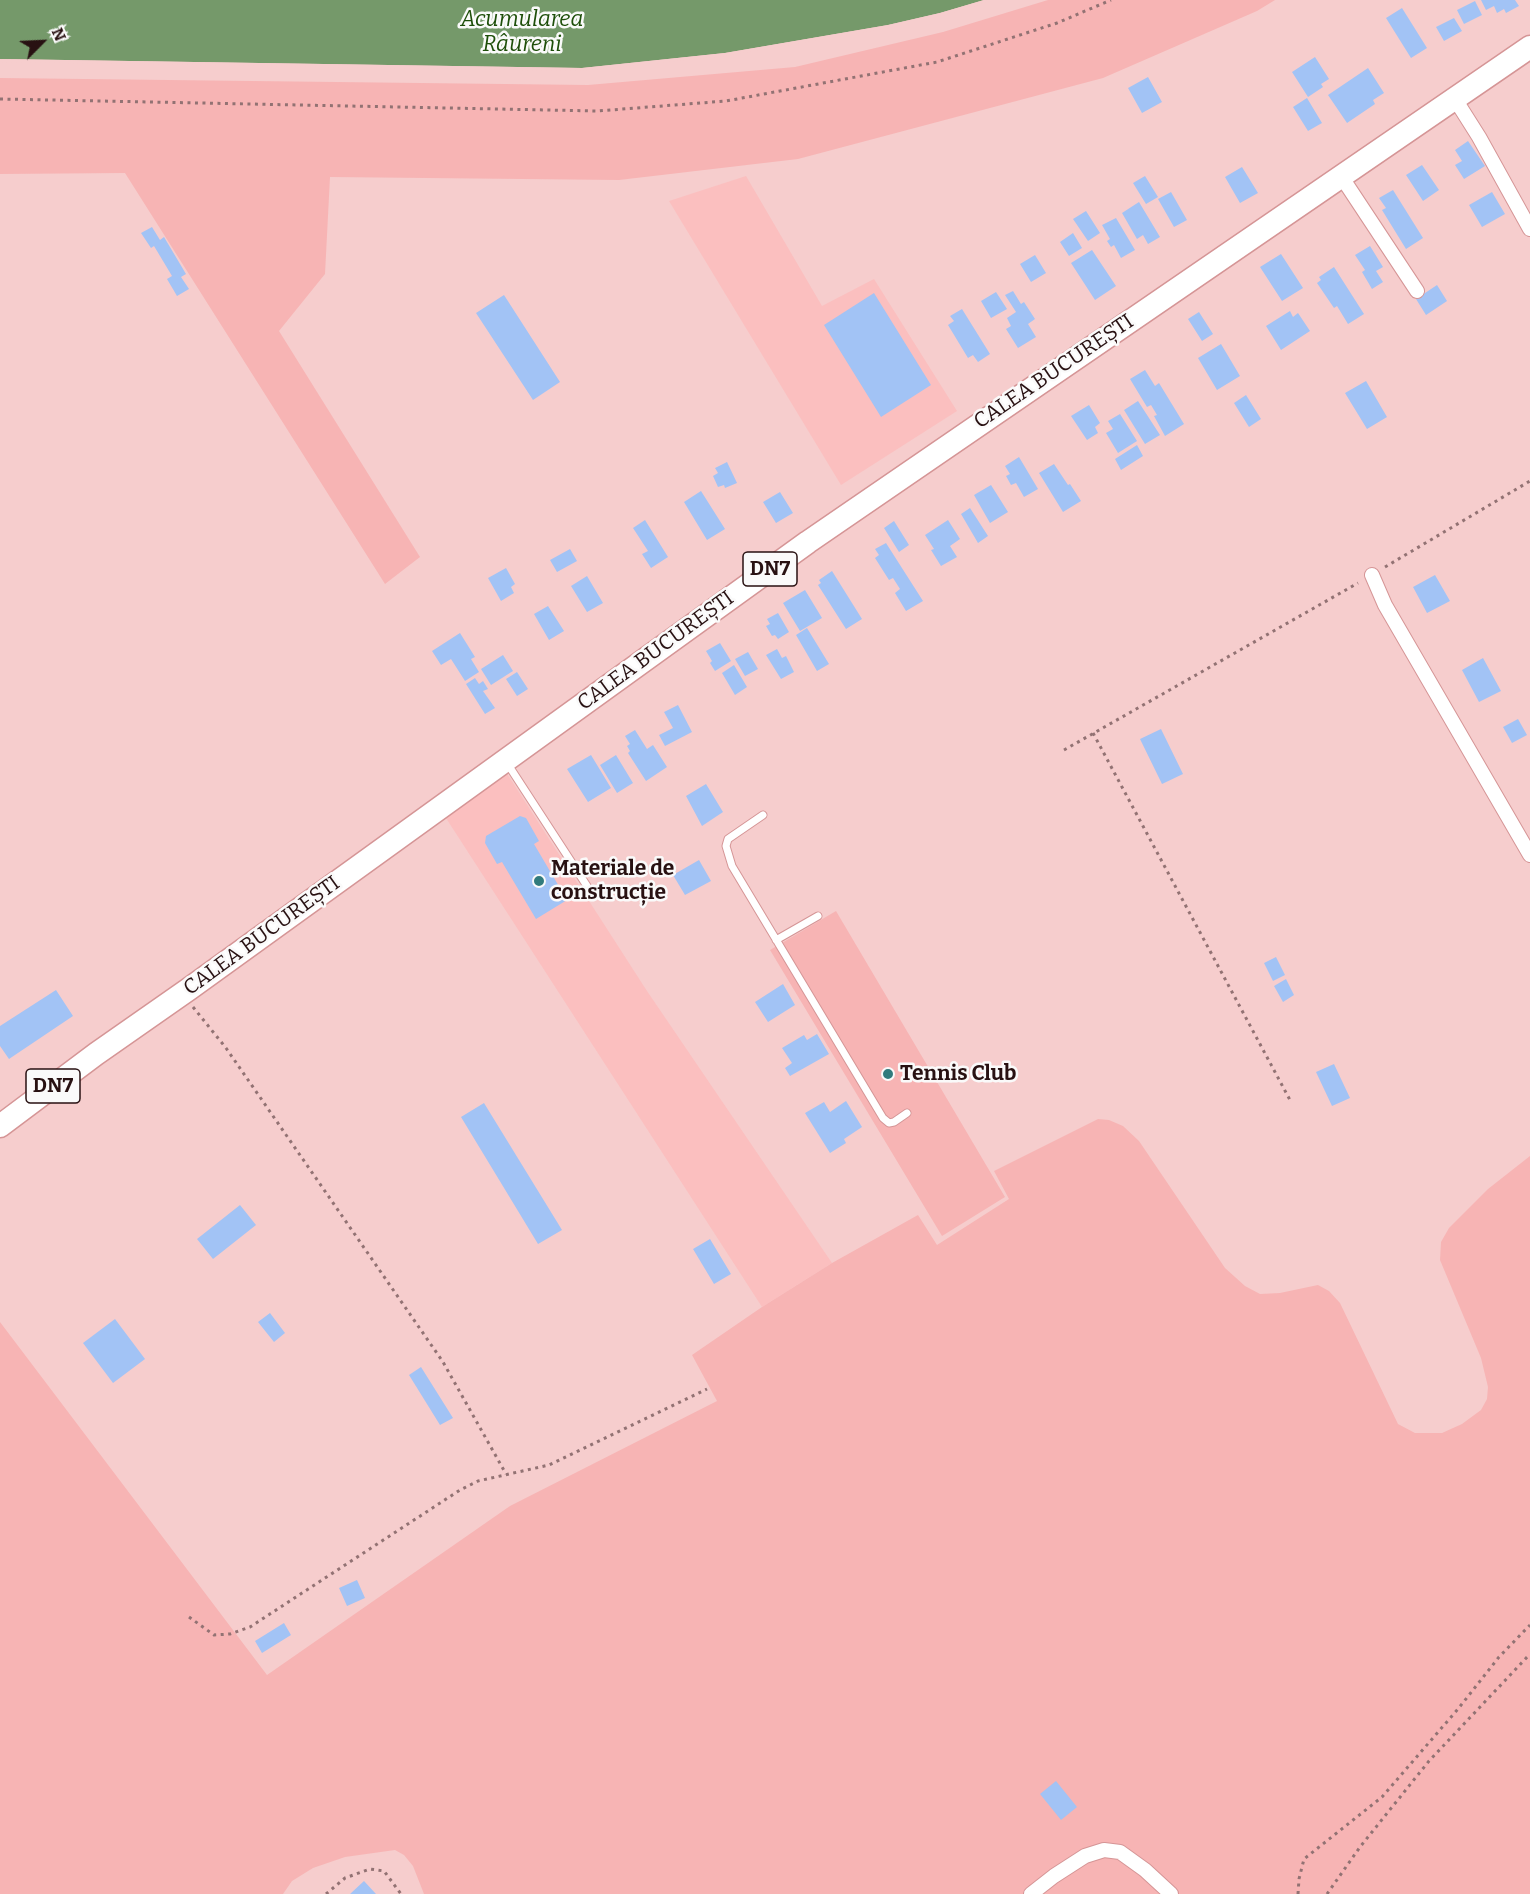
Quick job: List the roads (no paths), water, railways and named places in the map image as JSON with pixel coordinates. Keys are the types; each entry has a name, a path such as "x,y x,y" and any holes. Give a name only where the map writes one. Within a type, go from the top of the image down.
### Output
{"highway":[{"name":"CALEA BUCUREȘTI","path":"0,1126 96,1054 506,761 713,609 886,487 1530,47"}],"street":[{"path":"1455,99 1530,229"},
{"path":"1341,176 1417,291"},
{"path":"1372,575 1385,605 1530,855"},
{"path":"1031,1894 1085,1856 1104,1850 1120,1852 1145,1870 1171,1894"}],"lane":[{"path":"506,761 587,886"},
{"path":"762,815 728,839 726,846 732,866 884,1118 889,1122 894,1122 908,1113"},
{"path":"776,940 818,916"}],"water":[{"name":"Acumularea Râureni","path":"0,0 984,0 888,25 725,53 582,68 0,59"}],"place":[{"name":"Materiale de construcție","path":"539,881"},
{"name":"Tennis Club","path":"888,1074"}]}
